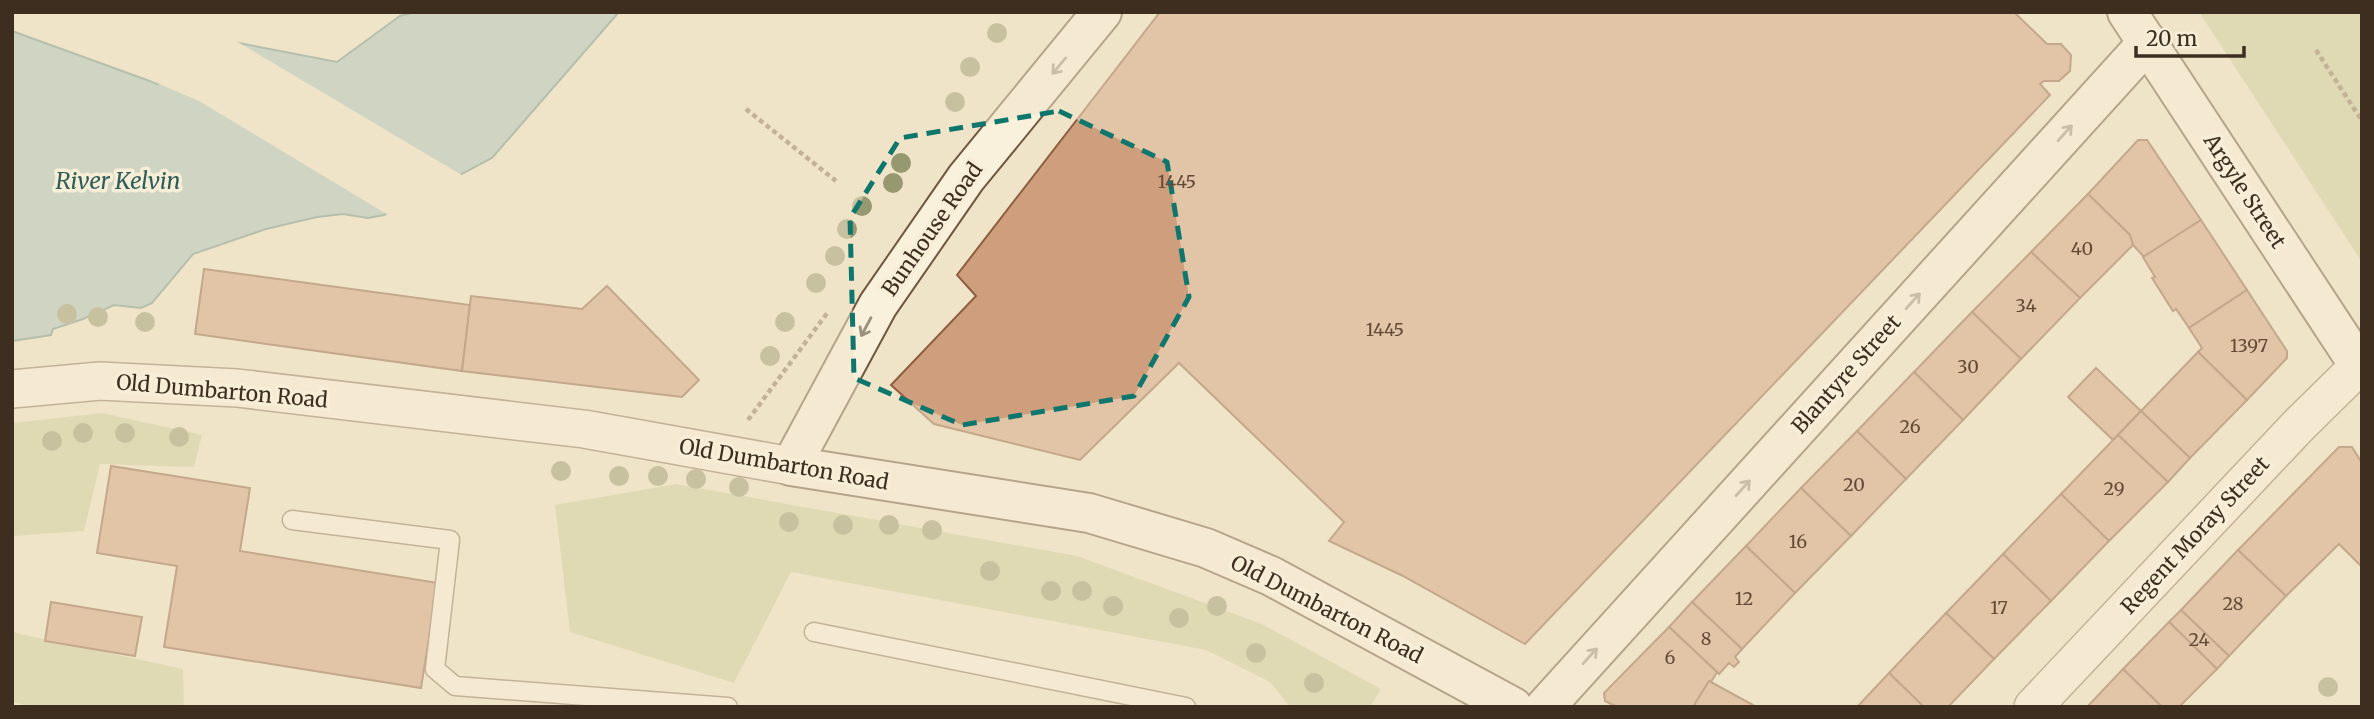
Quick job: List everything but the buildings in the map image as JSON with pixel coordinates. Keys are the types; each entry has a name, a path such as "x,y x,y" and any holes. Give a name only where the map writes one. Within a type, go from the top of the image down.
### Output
{"street":[{"name":"Bunhouse Road","path":"791,466 878,305 965,178 1101,12"},
{"name":"Argyle Street","path":"2137,27 2360,368"},
{"name":"Blantyre Street","path":"1545,707 2137,27"},
{"name":"Regent Moray Street","path":"2033,707 2299,425 2360,368"},
{"name":"Old Dumbarton Road","path":"12,389 100,381 237,388 584,429 791,466 1089,513 1206,548 1271,576 1513,707"}],"lane":[{"path":"292,520 450,540 435,668 455,686 728,707"},
{"path":"814,632 1186,707"}],"path":[{"path":"2316,50 2362,121"},
{"path":"746,109 836,181"}],"highlighted area":[{"path":"1059,111 1167,162 1189,297 1134,396 962,425 854,378 850,218 900,138"}],"green space":[{"path":"2199,12 2362,12 2362,262"},
{"path":"102,413 202,435 194,467 100,464 84,531 12,536 12,423"},
{"path":"676,484 1077,556 1262,624 1381,689 1370,707 1290,707 1270,682 1206,650 791,572 734,683 570,632 555,505"},
{"path":"12,630 183,669 184,707 34,707 12,702"}],"water":[{"name":"River Kelvin","path":"415,12 619,12 492,158 384,215 368,218 343,214 317,217 266,229 193,254 152,303 141,308 114,305 53,329 51,335 12,341 12,31 158,84 213,38 337,62 400,16"}],"pier":[{"path":"212,35 231,38 465,177 390,216 199,101 99,58 157,80"}]}
